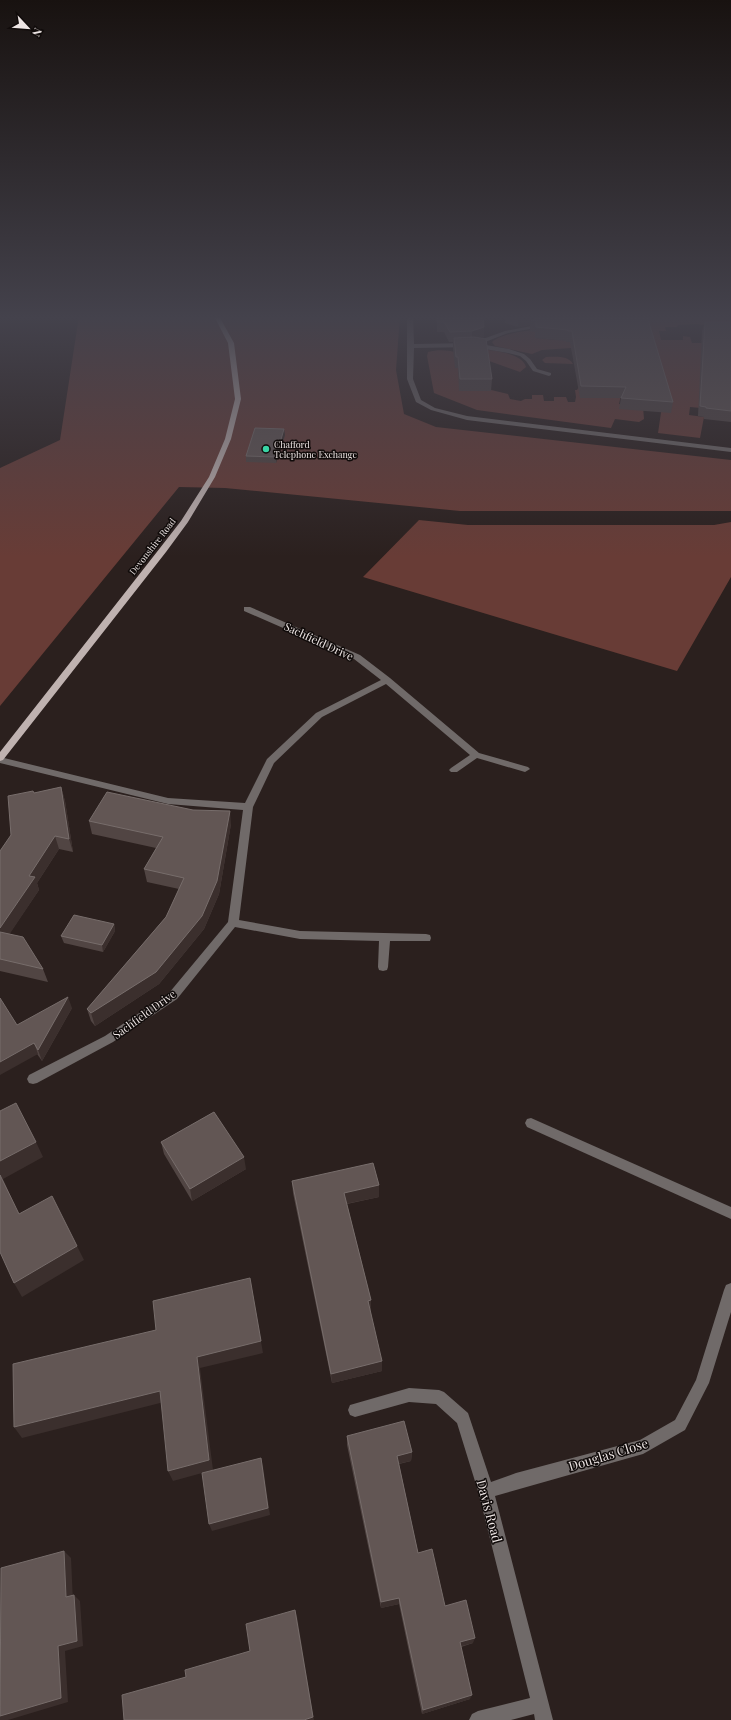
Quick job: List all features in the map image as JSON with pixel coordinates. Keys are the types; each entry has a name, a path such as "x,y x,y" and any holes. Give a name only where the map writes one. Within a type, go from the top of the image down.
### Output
{"main road":[{"name":"Devonshire Road","path":"0,760 184,522 212,477 228,439 238,396"}],"street":[{"path":"416,396 418,401 433,409 467,418 731,450"},
{"name":"Sachfield Drive","path":"247,609 357,658 387,680 476,755"},
{"path":"387,680 320,714 270,761 248,807 233,923 300,935 426,938"},
{"path":"454,770 476,755 525,770"},
{"path":"0,760 168,801 248,807"},
{"name":"Sachfield Drive","path":"33,1079 109,1039 173,996 233,923"},
{"path":"383,967 385,938"},
{"path":"531,1122 731,1213"},
{"name":"Douglas Close","path":"486,1491 516,1481 643,1447 680,1425 702,1383 731,1290"},
{"name":"Davis Road","path":"355,1410 409,1395 439,1397 464,1418 486,1491 542,1712"},
{"path":"478,1720 542,1712"}],"shaded area":[{"path":"67,396 401,396 404,414 436,427 731,460 731,511 460,511 225,488 179,487 0,706 0,468 60,440"},
{"path":"442,396 509,396 510,399 521,401 525,399 532,399 532,396 543,396 544,401 554,401 554,397 566,397 568,402 575,402 576,397 621,396 619,404 643,407 644,419 639,422 615,419 611,428 477,410"},
{"path":"634,396 702,396 701,408 690,407 689,415 704,417 700,438 658,433 663,399"},
{"path":"419,520 468,525 714,525 731,522 731,577 677,671 363,577"}],"building":[{"path":"622,396 671,396 673,402 621,398"},
{"path":"701,396 731,396 731,411 700,406"},
{"name":"Chafford Telephone Exchange","path":"255,428 284,429 276,457 246,456"},
{"path":"61,787 69,839 55,836 29,876 35,877 0,928 0,851 11,835 8,796 33,791 34,793"},
{"path":"107,792 193,810 230,811 217,881 202,916 156,972 91,1013 87,1009 166,917 184,878 144,869 163,837 89,821"},
{"path":"74,915 114,924 102,945 61,936"},
{"path":"0,932 23,937 43,969 0,959"},
{"path":"68,997 38,1050 34,1043 0,1062 0,998 17,1025"},
{"path":"16,1103 36,1142 0,1161 0,1111"},
{"path":"214,1112 244,1157 190,1189 161,1142"},
{"path":"373,1163 379,1185 344,1193 371,1300 368,1301 382,1361 331,1374 292,1181"},
{"path":"0,1175 19,1214 52,1196 77,1246 14,1283 0,1252"},
{"path":"250,1278 261,1341 197,1357 209,1460 168,1471 160,1391 14,1427 13,1364 156,1330 153,1301"},
{"path":"404,1421 412,1452 397,1456 418,1553 432,1549 445,1606 466,1600 475,1638 460,1642 472,1695 423,1710 399,1598 381,1602 347,1436"},
{"path":"261,1458 268,1508 209,1524 202,1473"},
{"path":"64,1551 66,1597 74,1595 77,1641 58,1646 61,1698 0,1716 1,1568"},
{"path":"295,1610 313,1717 304,1720 124,1720 122,1695 186,1677 185,1670 250,1651 246,1624"}],"place":[{"name":"Chafford Telephone Exchange","path":"266,449"}]}
